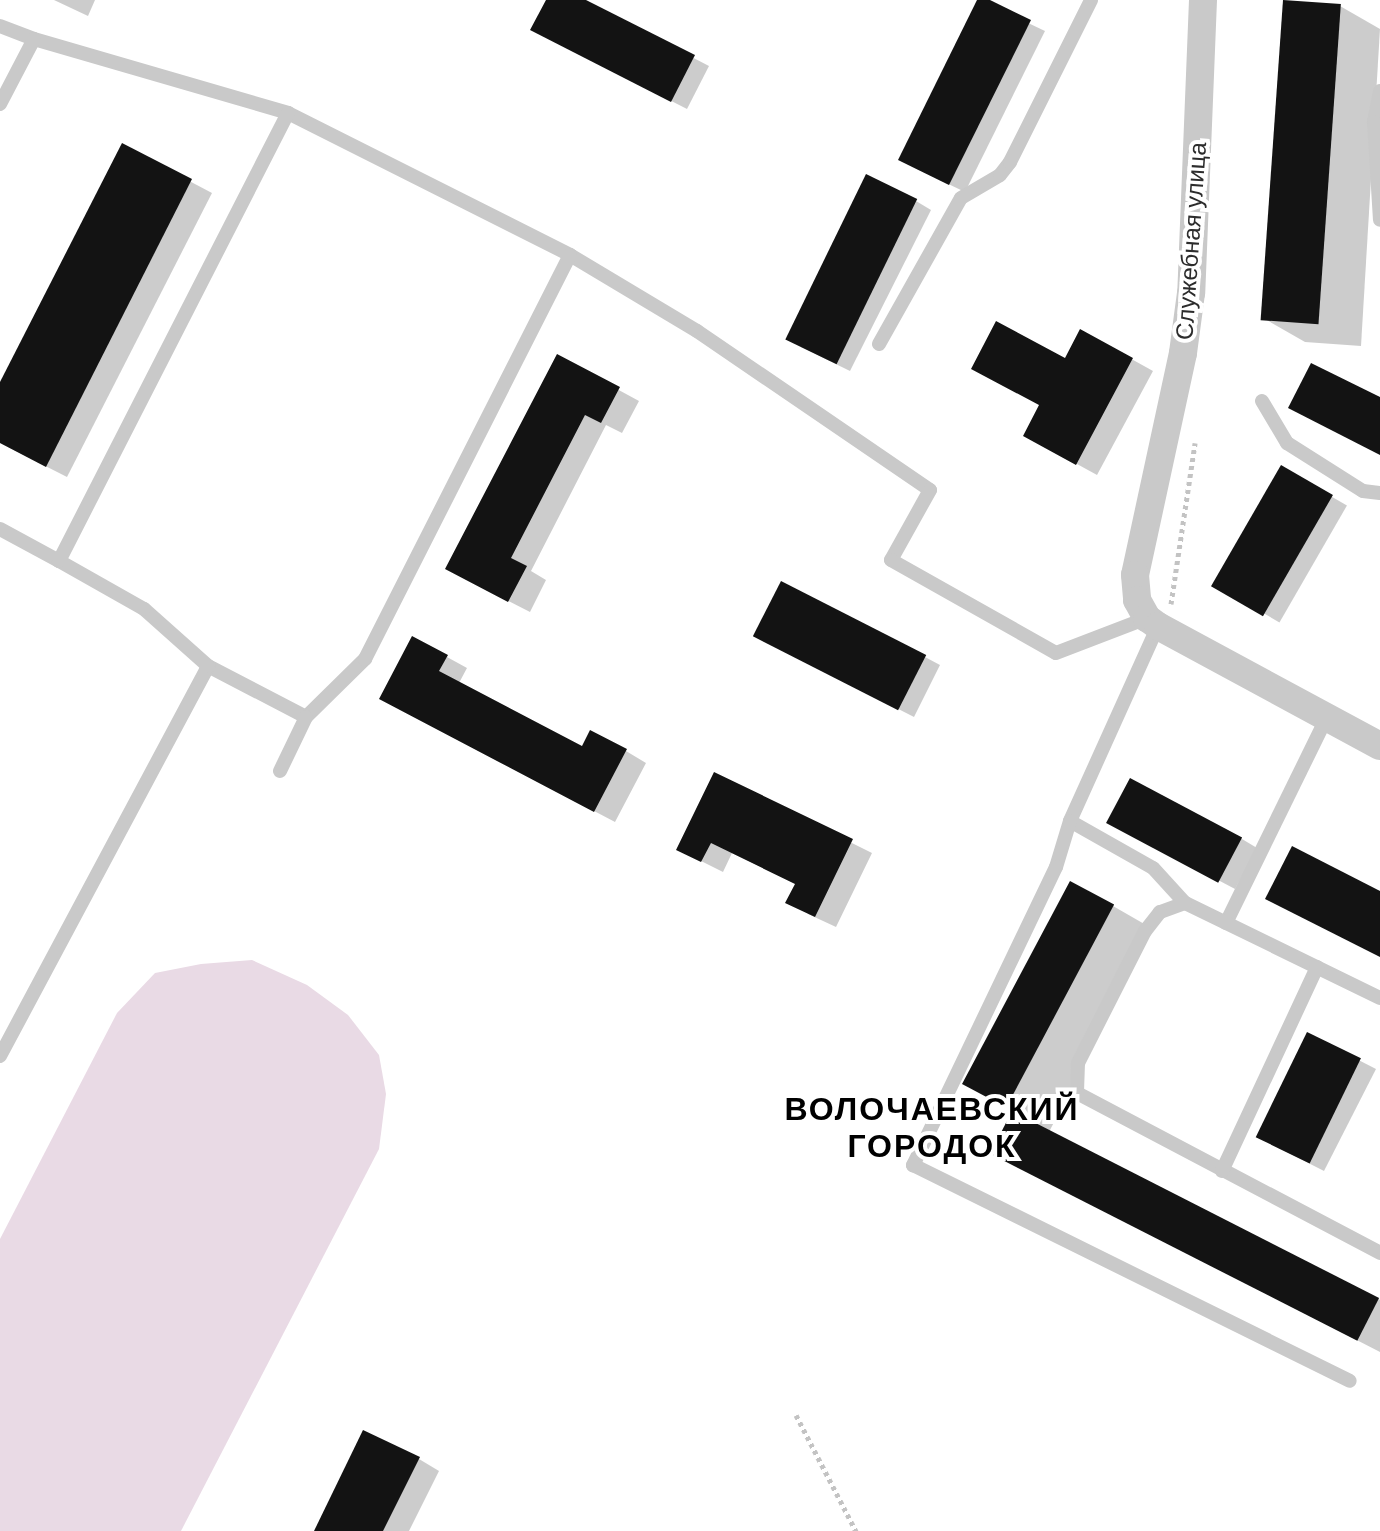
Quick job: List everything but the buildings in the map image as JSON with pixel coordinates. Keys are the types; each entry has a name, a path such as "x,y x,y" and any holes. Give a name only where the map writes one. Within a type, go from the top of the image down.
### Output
{"street":[{"name":"Служебная улица","path":"1152,622 1137,600 1135,575 1183,353 1191,293 1203,0"},
{"path":"1152,622 1380,746"}],"lane":[{"path":"879,344 961,198 1000,175 1010,162 1091,0"},
{"path":"0,26 34,39 288,113 570,255 697,331 930,490 891,560 1056,653 1152,622"},
{"path":"0,104 34,39"},
{"path":"1380,91 1374,122 1380,220"},
{"path":"59,561 288,113"},
{"path":"280,771 306,717 365,659 570,255"},
{"path":"1262,401 1287,443 1363,491 1380,493"},
{"path":"0,529 144,609 208,666 306,717"},
{"path":"1152,622 1070,821 1056,867 913,1165 1350,1381"},
{"path":"0,1056 208,666"},
{"path":"1226,923 1327,717"},
{"path":"1070,821 1153,868 1185,903 1380,998"},
{"path":"1185,903 1160,912 1145,931 1078,1063 1077,1093 1380,1253"},
{"path":"1222,1171 1317,967"}],"path":[{"path":"796,1415 856,1531"}],"shaded area":[{"path":"252,960 307,985 348,1015 379,1055 386,1094 379,1149 181,1531 0,1531 0,1239 117,1013 155,973 201,964"}],"district":[{"name":"ВОЛОЧАЕВСКИЙ ГОРОДОК","path":"932,1128"}]}
